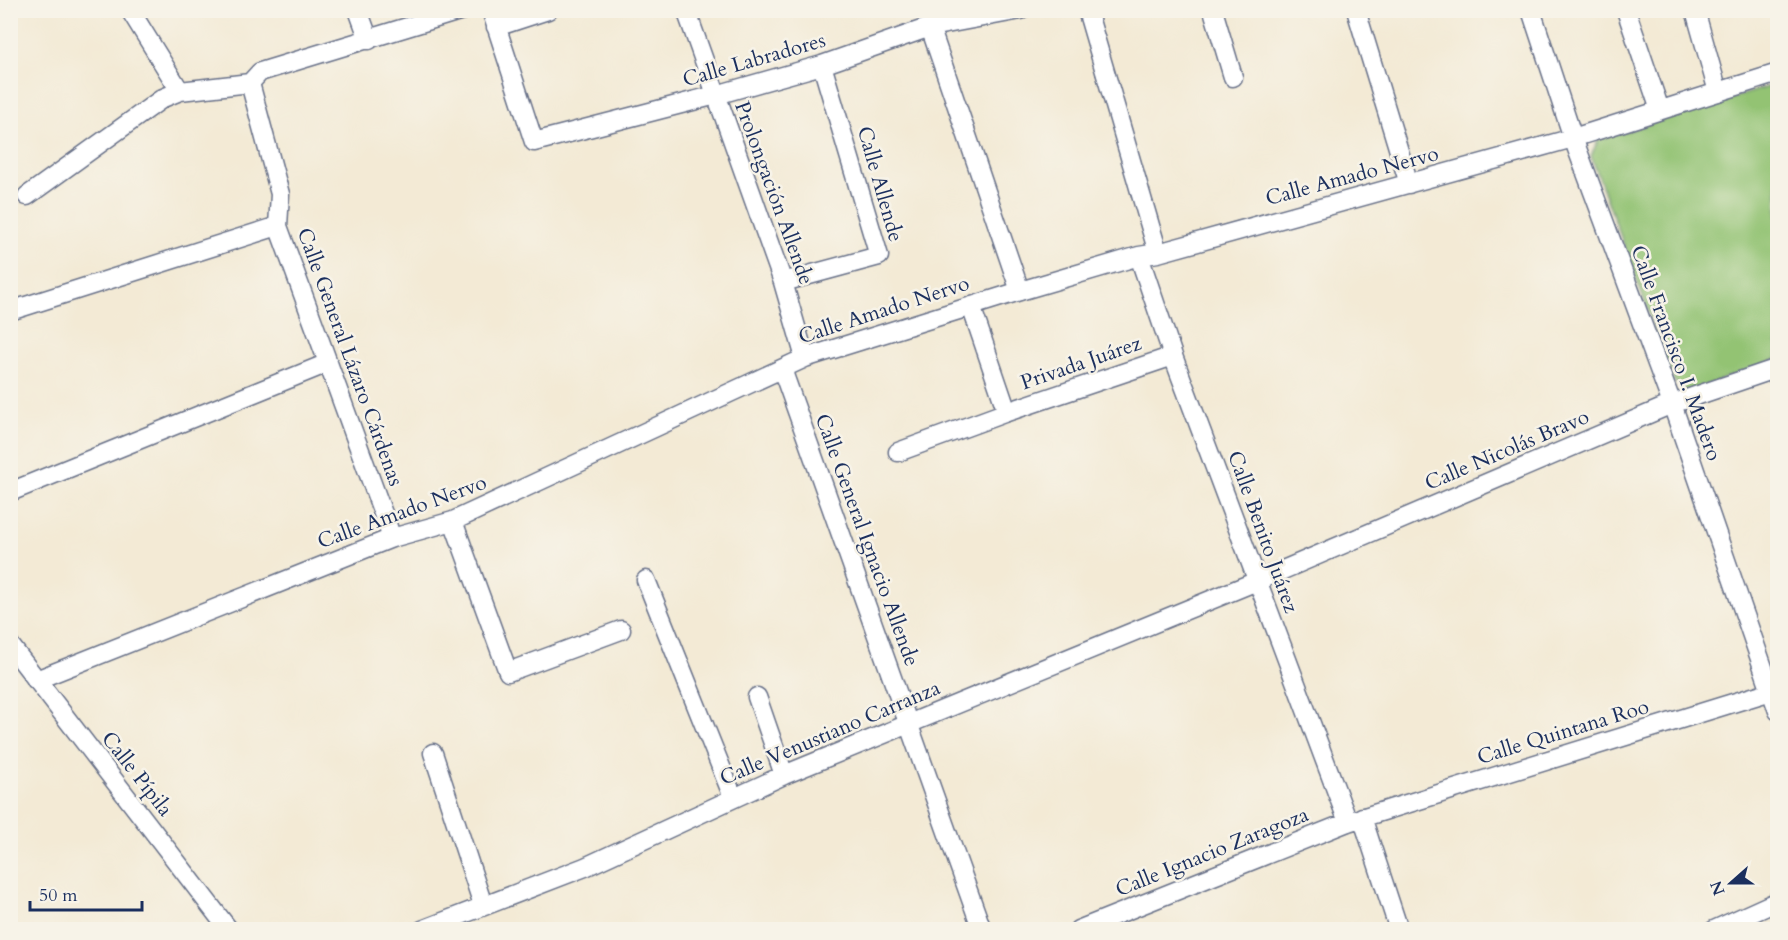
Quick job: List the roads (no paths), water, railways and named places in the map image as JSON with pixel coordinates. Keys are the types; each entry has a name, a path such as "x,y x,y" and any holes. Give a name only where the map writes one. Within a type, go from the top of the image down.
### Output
{"street":[{"path":"130,10 180,91"},
{"path":"358,10 369,40"},
{"path":"27,196 163,98 180,91 250,83 260,72 463,10"},
{"path":"494,19 548,10"},
{"name":"Prolongación Allende","path":"686,10 783,282 805,358"},
{"name":"Calle Labradores","path":"494,19 534,142 822,65 930,27 1021,10"},
{"path":"1087,10 1158,253"},
{"path":"1214,10 1233,77"},
{"path":"1356,10 1409,184"},
{"name":"Calle Francisco I. Madero","path":"1531,10 1573,138 1672,404 1774,690 1778,711"},
{"path":"1626,10 1660,110"},
{"path":"1695,10 1718,92"},
{"path":"930,27 1020,291"},
{"name":"Calle Allende","path":"783,282 879,256 822,65"},
{"name":"Calle Amado Nervo","path":"36,680 392,538 453,521 805,358 1139,256 1158,253 1573,138 1778,73"},
{"path":"10,311 278,226 280,194 250,83"},
{"name":"Calle General Lázaro Cárdenas","path":"278,226 392,538"},
{"name":"Calle Benito Juárez","path":"1139,256 1173,356 1257,580 1400,930"},
{"name":"Privada Juárez","path":"970,306 1007,412 1173,356"},
{"path":"10,492 328,363"},
{"name":"Calle Nicolás Bravo","path":"1257,580 1672,404 1778,368"},
{"name":"Calle General Ignacio Allende","path":"782,369 982,930"},
{"path":"898,452 1007,412"},
{"path":"453,521 508,672 621,630"},
{"path":"646,580 734,797"},
{"name":"Calle Venustiano Carranza","path":"422,930 585,867 784,775 1257,580"},
{"name":"Calle Pípila","path":"10,645 229,930"},
{"name":"Calle Quintana Roo","path":"1355,820 1774,690"},
{"path":"757,697 784,775"},
{"path":"433,753 483,905"},
{"name":"Calle Ignacio Zaragoza","path":"1078,930 1355,820"},
{"path":"1714,930 1778,901"}]}
